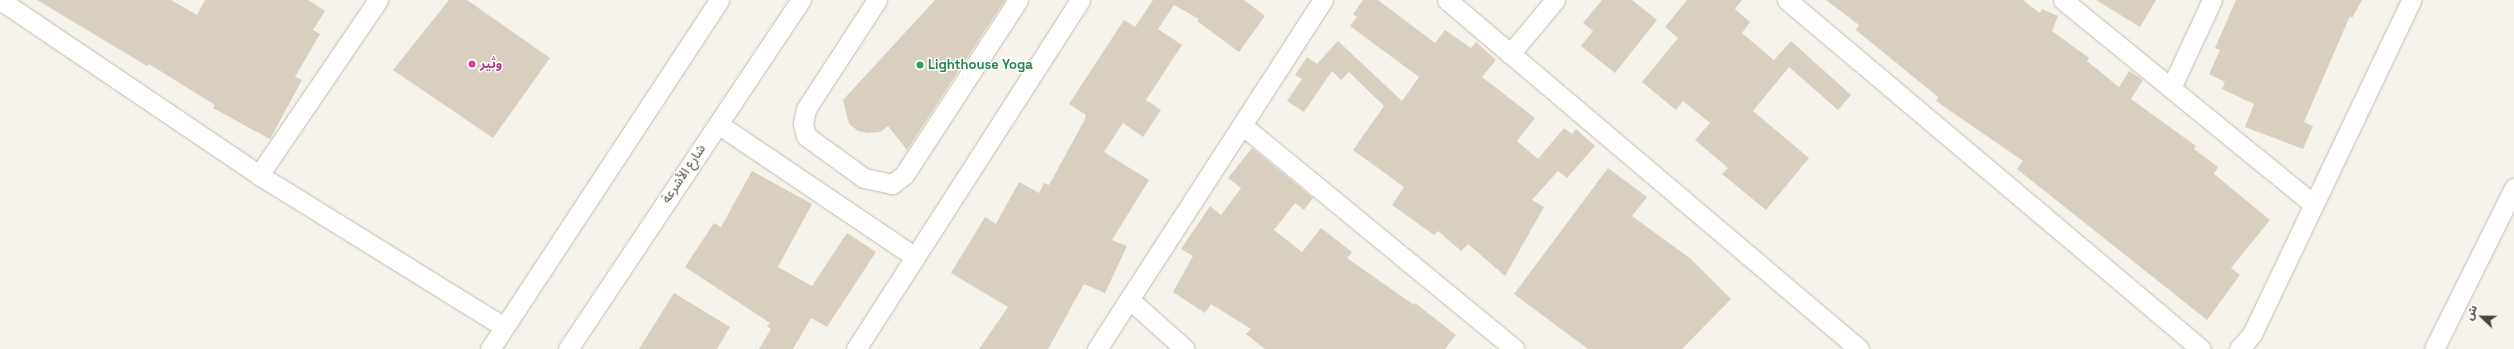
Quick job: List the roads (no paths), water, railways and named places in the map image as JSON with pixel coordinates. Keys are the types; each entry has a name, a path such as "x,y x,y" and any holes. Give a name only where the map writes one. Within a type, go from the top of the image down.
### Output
{"street":[{"path":"0,0 259,175 504,328"},
{"path":"259,175 378,0"},
{"path":"490,349 719,0"},
{"name":"شارع الأشرعة","path":"568,349 801,0"},
{"path":"877,0 806,109 803,123 806,136 864,178 892,184 904,175 1018,0"},
{"path":"856,349 1080,0"},
{"path":"1097,349 1323,0"},
{"path":"1447,0 1859,349"},
{"path":"1510,54 1555,0"},
{"path":"1787,0 2202,349"},
{"path":"2063,0 2313,204"},
{"path":"2171,88 2212,0"},
{"path":"2239,349 2252,334 2411,0"},
{"path":"718,124 915,257"},
{"path":"1242,125 1515,349"},
{"path":"2434,349 2514,188"},
{"path":"1129,299 1185,349"}],"place":[{"name":"وثير","path":"472,64"},
{"name":"Lighthouse Yoga","path":"920,65"}]}
